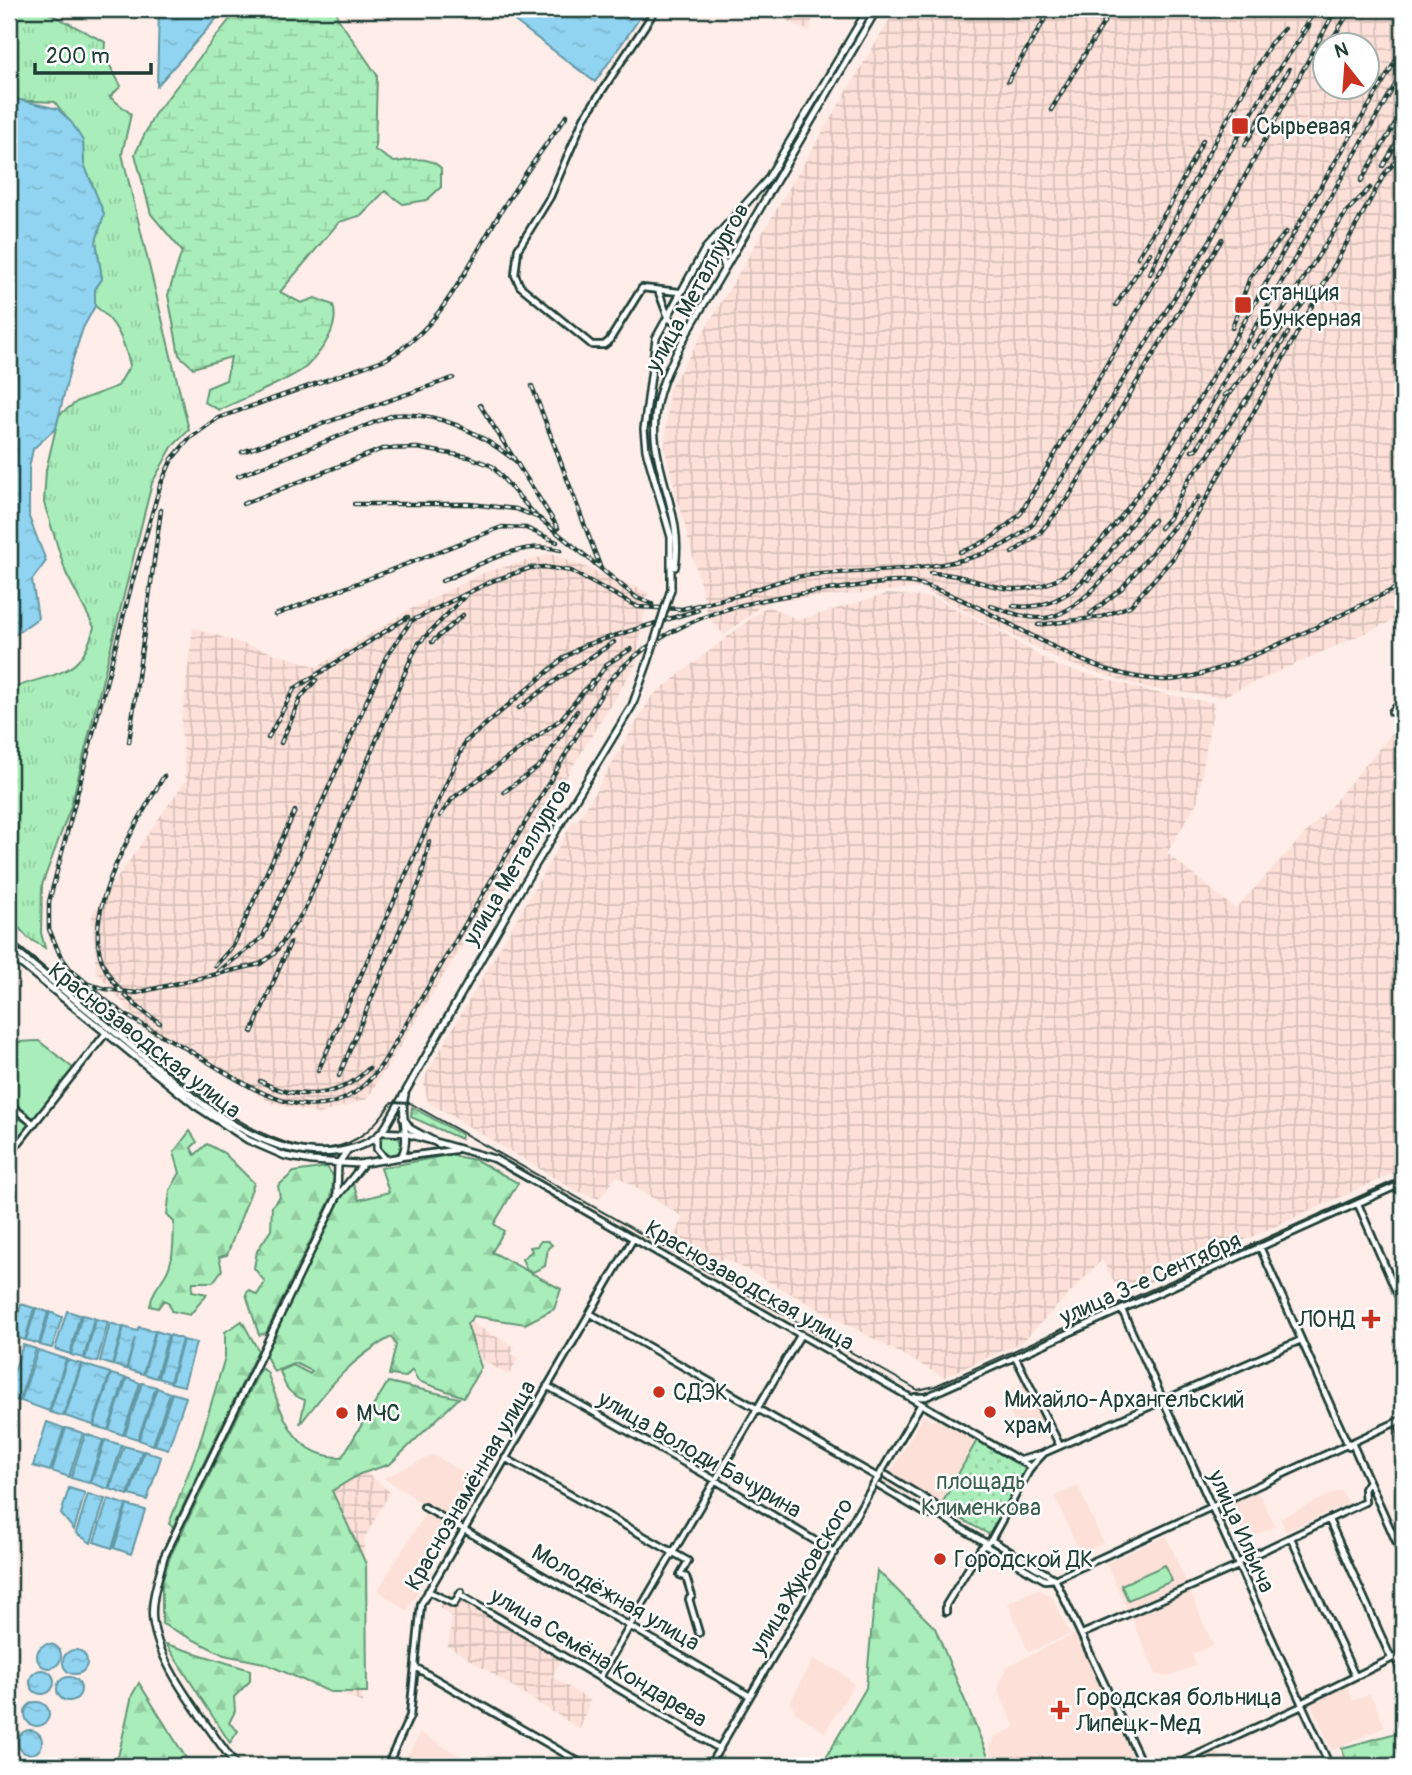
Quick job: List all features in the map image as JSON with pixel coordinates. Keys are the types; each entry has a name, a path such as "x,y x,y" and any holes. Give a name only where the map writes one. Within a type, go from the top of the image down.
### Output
{"main road":[{"name":"улица Металлургов","path":"671,589 671,537 646,450 644,429 656,338 705,249 767,180 868,9"},
{"name":"улица Металлургов","path":"379,1134 632,706 671,589 678,533 655,440 657,399 668,367 877,9"},
{"path":"705,249 722,258 725,268"},
{"path":"667,314 672,322 680,326 691,326"},
{"name":"Краснозаводская улица","path":"9,946 196,1106 241,1136 285,1156 338,1164 387,1160"},
{"name":"Краснозаводская улица","path":"9,954 200,1102 252,1134 292,1150 312,1153 351,1149 379,1134"},
{"path":"379,1134 377,1149 387,1160 401,1157 406,1148 402,1115 411,1078"},
{"path":"402,1115 411,1129 439,1144"},
{"path":"337,1197 338,1164 343,1154 351,1149"},
{"path":"236,1766 160,1649 152,1619 155,1597 164,1557 337,1197 364,1163"}],"street":[{"path":"656,9 584,118 550,197 525,237 514,263 520,286 592,345 604,345 610,341 642,288 679,292"},
{"path":"658,290 667,314"},
{"path":"1392,712 1403,700"},
{"path":"9,1155 108,1030"},
{"path":"9,1104 34,1124"},
{"path":"379,1134 404,1133"},
{"name":"Краснозаводская улица","path":"404,1133 495,1159 1031,1467"},
{"path":"401,1157 459,1150"},
{"name":"улица 3-е Сентября","path":"910,1397 926,1397 1403,1184"},
{"path":"1358,1204 1403,1307"},
{"name":"Краснознамённая улица","path":"387,1766 407,1725 420,1608 463,1529 633,1239"},
{"path":"1261,1247 1301,1340 1403,1557"},
{"name":"улица Ильича","path":"1122,1310 1330,1766"},
{"path":"591,1314 879,1478"},
{"path":"600,1677 801,1334"},
{"path":"1020,1460 1044,1453 1301,1340"},
{"path":"1016,1357 1060,1446"},
{"name":"улица Володи Бачурина","path":"547,1386 715,1480 835,1553"},
{"path":"926,1397 928,1408"},
{"name":"улица Жуковского","path":"709,1766 921,1404"},
{"path":"879,1486 928,1515 939,1515 987,1543 1003,1557 1045,1580 1055,1579 1351,1446 1403,1419"},
{"path":"1389,1427 1402,1427 1403,1444"},
{"path":"946,1612 946,1605 987,1543 1031,1467 1044,1453"},
{"path":"505,1458 688,1561 680,1575 686,1577 699,1633"},
{"path":"886,1475 934,1504 939,1515"},
{"path":"1082,1634 1238,1564 1365,1502 1364,1489 1369,1481"},
{"name":"Молодёжная улица","path":"424,1507 750,1696"},
{"path":"1329,1520 1403,1676"},
{"path":"1291,1538 1355,1676"},
{"path":"987,1543 1008,1550 1055,1579 1143,1766"},
{"path":"1003,1557 1008,1550"},
{"path":"1034,1574 1037,1568"},
{"name":"улица Семёна Кондарева","path":"428,1591 454,1604 461,1594 720,1749"},
{"path":"1173,1766 1403,1653"},
{"path":"415,1667 586,1766"}],"shaded area":[{"path":"762,9 816,9 809,31"},
{"path":"896,9 1403,9 1403,616 1221,697 1146,688 1064,662 921,588 767,601 724,635 709,618 665,449 669,390"},
{"path":"552,554 648,592 636,664 367,1099 319,1114 272,1103 137,1020 96,971 92,914 186,780 181,726 193,628 318,667 409,610 486,572"},
{"path":"887,594 934,598 993,627 1054,665 1152,692 1214,703 1197,802 1167,853 1235,909 1330,807 1403,720 1403,1169 1121,1295 1102,1260 1022,1342 944,1377 723,1257 715,1267 671,1242 683,1217 617,1176 599,1199 575,1190 428,1102 424,1083 427,1073 573,822 579,819 652,696 767,606 799,620"},
{"path":"471,1323 515,1347 511,1354 518,1358 509,1375 480,1359 466,1332"},
{"path":"1024,1384 1048,1433 1035,1439 1031,1433 1016,1425 1002,1395"},
{"path":"924,1415 932,1422 935,1419 976,1441 941,1504 890,1474"},
{"path":"433,1455 474,1478 448,1520 384,1478"},
{"path":"360,1468 390,1492 364,1539 362,1703 330,1688 271,1513"},
{"path":"1078,1486 1103,1543 1080,1553 1055,1496"},
{"path":"1341,1490 1348,1503 1286,1531 1280,1518"},
{"path":"1256,1492 1275,1526 1244,1540 1228,1505"},
{"path":"426,1513 453,1529 407,1611 378,1590"},
{"path":"1166,1536 1186,1582 1127,1609 1106,1563"},
{"path":"1038,1589 1052,1597 1070,1634 1029,1652 1008,1603"},
{"path":"449,1591 563,1657 552,1677 590,1700 580,1729 448,1646 452,1618 439,1607"},
{"path":"1190,1592 1213,1645 1192,1654 1196,1665 1168,1677 1156,1674 1132,1618"},
{"name":"Городская больница Липецк-Мед","path":"1079,1632 1136,1766 996,1766 990,1750 995,1737 1015,1727 998,1690 1006,1667"},
{"path":"813,1660 837,1670 854,1684 825,1732 795,1712 791,1701"},
{"path":"1347,1687 1353,1701 1370,1694 1385,1727 1332,1750 1311,1703"},
{"path":"420,1733 478,1766 402,1766"},
{"path":"1216,1749 1224,1766 1181,1766"}],"green space":[{"path":"9,9 41,9 105,42 104,55 121,86 110,97 131,114 122,154 189,430 172,447 152,483 71,806 42,885 41,933 45,948 28,938 9,917 9,705 13,703 12,689 64,671 81,657 88,644 94,627 66,573 44,503 46,470 59,415 78,401 118,386 130,365 118,332 109,318 95,306 95,289 102,279 96,241 104,214 84,164 83,141 55,102 9,100"},
{"path":"238,9 338,9 337,17 377,75 375,150 394,162 419,159 436,164 441,168 441,187 427,200 403,204 385,191 362,215 339,222 280,292 301,303 315,298 333,305 334,321 324,345 301,371 219,410 204,402 207,388 226,380 231,357 193,368 179,355 168,295 182,251 151,214 135,154 154,115"},
{"path":"39,1041 74,1069 9,1149 9,1049 17,1042"},
{"path":"412,1107 462,1135 461,1139 411,1117"},
{"path":"190,1131 197,1142 191,1148 195,1155 207,1144 224,1153 254,1183 227,1255 219,1257 222,1270 213,1282 193,1282 192,1291 207,1294 190,1315 171,1311 169,1303 164,1300 158,1308 150,1306 172,1256 174,1222 167,1215 170,1190 180,1173 174,1152"},
{"path":"390,1134 398,1137 401,1145 398,1153 390,1156 382,1153 379,1145 382,1137"},
{"path":"449,1155 476,1160 518,1183 494,1224 504,1231 492,1252 561,1289 554,1309 525,1324 474,1316 467,1324 481,1367 464,1397 418,1381 412,1370 406,1377 389,1375 396,1345 391,1337 351,1365 330,1386 300,1424 305,1400 288,1389 280,1371 293,1365 310,1374 312,1371 295,1363 274,1372 265,1354 339,1200 352,1181 359,1200 389,1192 381,1168"},
{"path":"327,1167 334,1177 331,1198 266,1333 259,1335 246,1294 249,1290 257,1295 265,1282 254,1268 257,1251 271,1230 272,1206 280,1197 278,1186 294,1172"},
{"path":"541,1241 548,1241 552,1245 548,1248 545,1266 533,1272 527,1270 522,1259 532,1251 530,1247 537,1246"},
{"path":"242,1321 258,1350 173,1527 169,1524 199,1445 225,1357 225,1332"},
{"path":"261,1368 267,1372 291,1429 300,1441 325,1455 342,1457 388,1382 459,1398 390,1464 360,1474 332,1491 366,1564 367,1692 330,1692 264,1663 224,1655 162,1624 162,1582 170,1557"},
{"name":"площадь Клименкова","path":"977,1440 1029,1468 992,1536 940,1507"},
{"path":"1165,1565 1172,1581 1128,1600 1121,1585"},
{"path":"877,1570 935,1628 992,1766 821,1766 866,1688"},
{"path":"166,1644 250,1670 250,1681 234,1697 235,1711 229,1723 238,1731 230,1743"},
{"path":"139,1683 191,1766 116,1766 132,1695"},
{"path":"1403,1731 1403,1766 1346,1766 1342,1748"}],"water":[{"path":"159,9 225,9 157,86"},
{"path":"499,9 646,9 595,82"},
{"path":"9,100 58,109 72,123 83,141 84,164 104,214 96,241 102,279 95,289 95,306 83,328 71,365 56,428 33,449 29,468 29,517 46,561 32,580 38,618 9,639"},
{"path":"21,1304 34,1308 25,1340 13,1336"},
{"path":"36,1308 48,1312 39,1344 26,1340"},
{"path":"67,1311 80,1315 70,1354 55,1349"},
{"path":"50,1312 62,1317 52,1348 40,1345"},
{"path":"82,1315 94,1318 84,1358 71,1355"},
{"path":"96,1319 108,1322 97,1362 85,1359"},
{"path":"110,1323 123,1327 112,1365 100,1361"},
{"path":"124,1327 137,1331 139,1327 155,1331 143,1374 127,1369 135,1338 126,1369 113,1365"},
{"path":"156,1331 168,1335 156,1378 144,1374"},
{"path":"170,1335 182,1339 170,1382 158,1378"},
{"path":"183,1340 196,1343 184,1386 171,1383"},
{"path":"23,1345 36,1349 19,1401 9,1398 9,1387"},
{"path":"38,1350 66,1359 49,1411 21,1401"},
{"path":"67,1360 81,1364 63,1416 50,1412"},
{"path":"82,1364 110,1373 93,1425 65,1416"},
{"path":"111,1374 125,1378 108,1430 94,1426"},
{"path":"127,1378 140,1383 123,1435 109,1430"},
{"path":"142,1383 156,1387 138,1439 125,1435"},
{"path":"157,1388 170,1393 153,1445 139,1440"},
{"path":"172,1393 186,1397 168,1449 155,1445"},
{"path":"47,1422 64,1428 50,1471 33,1466"},
{"path":"66,1428 83,1433 69,1477 52,1471"},
{"path":"85,1434 103,1440 89,1483 71,1478"},
{"path":"105,1440 122,1445 108,1489 91,1483"},
{"path":"124,1446 142,1451 128,1495 110,1489"},
{"path":"144,1451 161,1457 147,1500 130,1495"},
{"path":"69,1488 85,1493 74,1530 61,1514"},
{"path":"88,1494 105,1499 91,1543 76,1533"},
{"path":"108,1499 126,1505 112,1548 94,1542"},
{"path":"127,1505 145,1510 131,1554 114,1548"},
{"path":"49,1644 57,1648 61,1656 57,1664 49,1668 41,1664 37,1656 41,1648"},
{"path":"75,1650 83,1654 87,1662 83,1670 75,1674 67,1670 63,1662 67,1654"},
{"path":"42,1670 50,1674 54,1682 50,1690 42,1694 34,1690 30,1682 34,1674"},
{"path":"69,1677 77,1681 81,1689 77,1697 69,1701 61,1697 57,1689 61,1681"},
{"path":"37,1702 45,1706 49,1714 45,1722 37,1726 29,1722 25,1714 29,1706"},
{"path":"30,1730 38,1734 42,1742 38,1750 30,1754 22,1750 18,1742 22,1734"}],"tram line":[{"path":"9,938 188,1085 216,1106 275,1139 304,1147 340,1146 366,1132 392,1102 410,1103 918,1390 935,1386 1403,1177"}],"railway":[{"path":"931,17 933,9"},
{"path":"1008,81 1051,9"},
{"path":"1051,110 1112,9"},
{"path":"1301,31 1317,9"},
{"path":"746,592 802,576 893,570 954,562 983,554 1009,541 1033,524 1211,239 1336,9"},
{"path":"1337,32 1351,9"},
{"path":"960,552 993,536 1021,513 1271,80 1309,26"},
{"path":"1150,274 1222,129 1270,44 1284,29"},
{"path":"930,573 1017,589 1049,583 1080,563 1149,479 1184,425 1403,48"},
{"path":"1245,145 1289,69"},
{"path":"1088,580 1176,465 1403,71"},
{"path":"1361,181 1403,111"},
{"path":"467,594 419,643 412,656 304,911 274,954 260,964 136,993 88,984 71,970 60,955 49,929 49,902 132,583 160,486 172,459 190,438 218,418 386,359 405,346 422,331 450,296 513,192 567,115"},
{"path":"1383,166 1403,133"},
{"path":"1170,205 1203,140"},
{"path":"1038,625 1101,617 1130,606 1174,557 1385,173 1403,154"},
{"path":"1253,347 1284,309 1347,211 1370,188"},
{"path":"1138,257 1172,202"},
{"path":"1232,328 1250,277 1286,232"},
{"path":"1012,553 1039,534 1068,498 1222,239"},
{"path":"1116,305 1150,253"},
{"path":"1224,395 1231,391 1314,290"},
{"path":"1244,404 1288,333"},
{"path":"242,452 453,378"},
{"path":"532,386 600,566"},
{"path":"1192,451 1197,448 1231,391"},
{"path":"1160,528 1169,518 1188,480 1208,456 1247,398"},
{"path":"480,405 558,528"},
{"path":"238,476 393,415 426,416 457,425 486,440 513,459"},
{"path":"243,504 382,449 417,448 469,457 492,466 536,516"},
{"path":"1090,614 1122,588 1199,497"},
{"path":"354,504 470,504 516,509 539,518 637,598 652,604"},
{"path":"129,742 161,510"},
{"path":"991,606 1031,617 1045,618 1060,614 1090,593 1154,520"},
{"path":"275,615 502,527 526,528 557,542"},
{"path":"442,581 515,551 530,548 561,550"},
{"path":"219,971 263,937 386,657 411,621 492,581 530,568 571,571 638,607 682,609 748,593"},
{"path":"1013,606 1036,606 1057,599 1075,588 1091,571"},
{"path":"91,986 123,1013 262,1092 288,1102 314,1106 339,1101 362,1087 385,1060 609,681 633,658 687,624 717,612 779,597 884,583 913,583 953,596 1069,655 1099,667 1130,676 1163,680 1186,678 1248,658 1403,585"},
{"path":"318,1071 465,742 565,657 585,645 698,610"},
{"path":"432,642 463,615"},
{"path":"268,738 294,689 408,617"},
{"path":"519,708 614,642"},
{"path":"589,689 607,664 631,649"},
{"path":"281,743 301,697 316,680"},
{"path":"440,816 453,798 561,719 593,680"},
{"path":"504,792 542,764 577,711"},
{"path":"160,1023 134,1004 112,979 102,961 98,940 100,916 116,865 164,776"},
{"path":"215,966 233,946 295,811"},
{"path":"339,1076 421,879 429,842"},
{"path":"252,1032 290,943"},
{"path":"260,1081 288,1092 317,1094 345,1086 369,1068"}],"place":[{"name":"Сырьевая","path":"1240,126"},
{"name":"станция Бункерная","path":"1243,305"},
{"name":"ЛОНД","path":"1371,1319"},
{"name":"СДЭК","path":"659,1392"},
{"name":"Михайло-Архангельский храм","path":"990,1412"},
{"name":"МЧС","path":"342,1413"},
{"name":"Городской ДК","path":"940,1559"},
{"name":"Городская больница Липецк-Мед","path":"1060,1710"}]}
